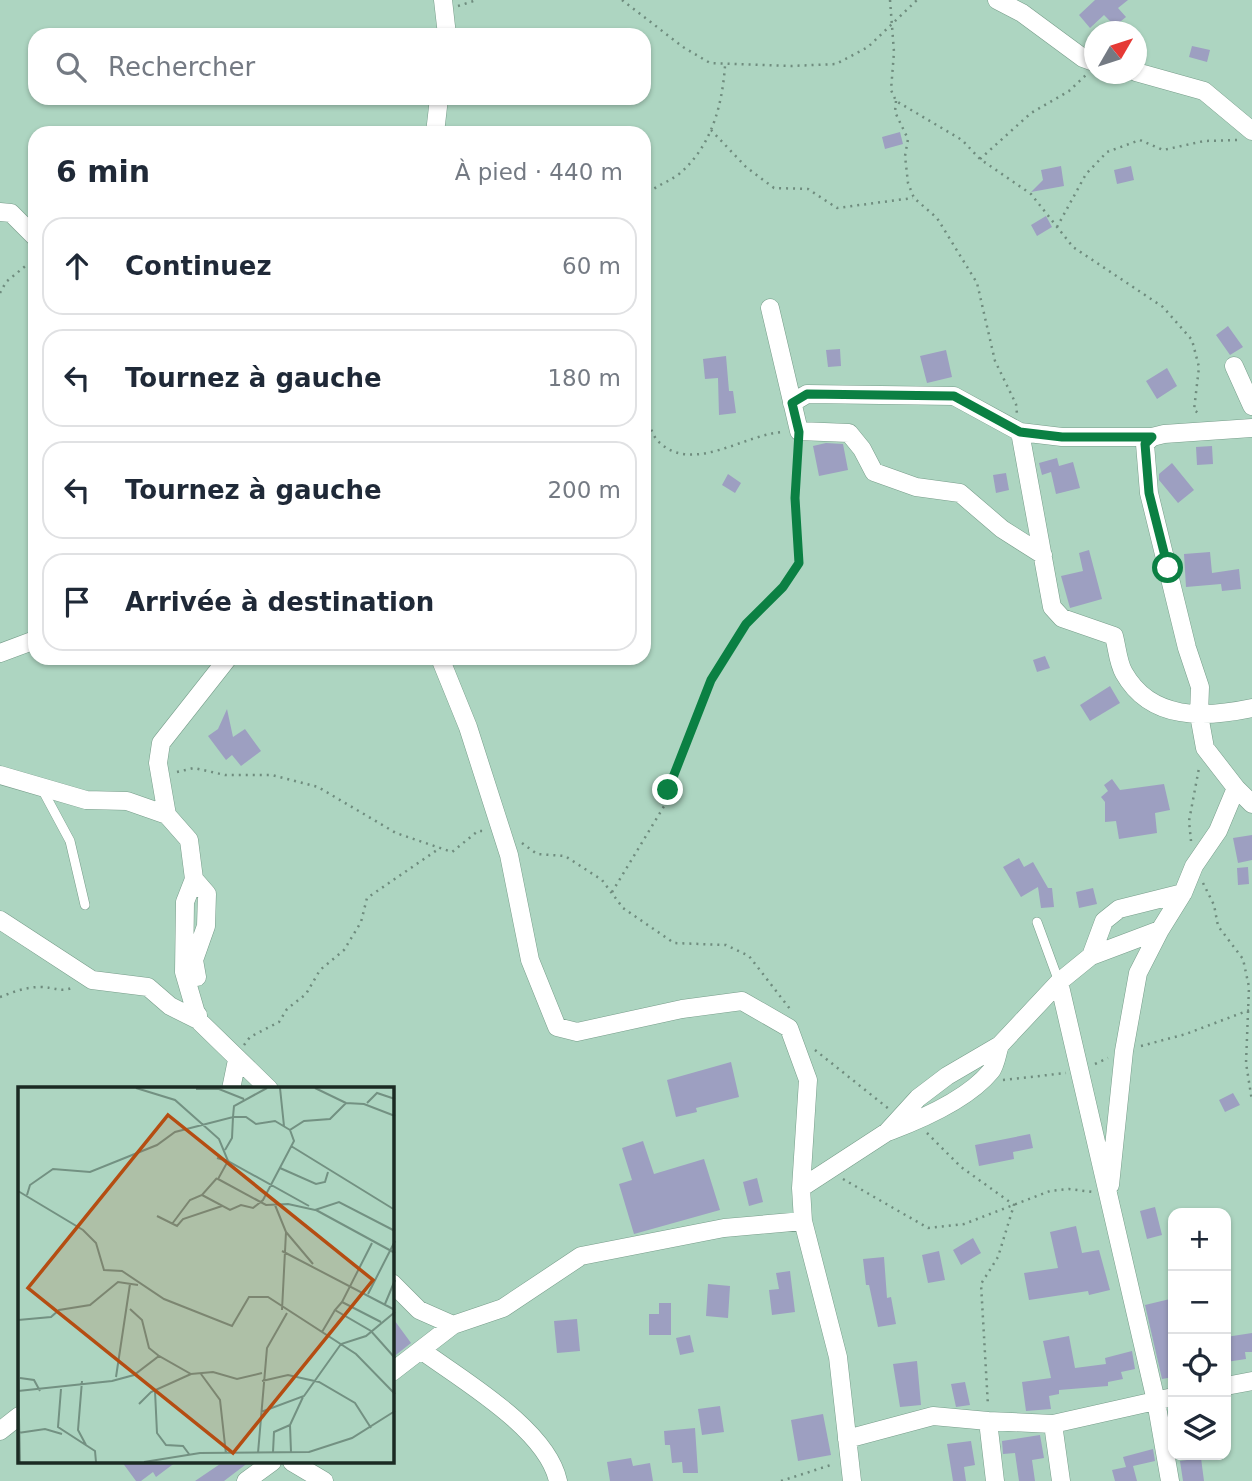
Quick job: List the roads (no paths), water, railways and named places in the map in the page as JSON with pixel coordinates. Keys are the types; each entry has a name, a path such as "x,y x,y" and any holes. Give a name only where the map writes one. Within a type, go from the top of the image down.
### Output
{"street":[{"path":"443,0 446,28"},
{"path":"997,0 1022,13 1084,59"},
{"path":"1147,75 1204,91 1245,136"},
{"path":"436,126 438,105"},
{"path":"0,212 11,213 28,230"},
{"path":"770,309 799,432 849,433 862,449 874,472 916,487 960,493 1002,529 1043,555"},
{"path":"1234,366 1252,406"},
{"path":"792,403 807,394 954,396 1020,432 1075,437 1152,437 1252,428"},
{"path":"1020,432 1052,607 1062,618 1114,636 1123,672 1144,698 1178,714 1216,716 1252,708"},
{"path":"1152,437 1145,444 1149,493 1187,648 1200,687 1199,715 1205,748 1252,804"},
{"path":"0,653 28,643"},
{"path":"167,815 158,762 161,743 222,665"},
{"path":"443,665 468,727 509,855 530,960 557,1027 578,1032 682,1009 742,1001 789,1028 808,1080 801,1188 803,1221 838,1357 852,1481"},
{"path":"0,775 86,800 127,801 167,815 189,840 194,879 185,902 184,972 198,1020"},
{"path":"1109,1198 1124,1051 1138,973 1183,893 1194,866 1218,831 1236,788"},
{"path":"194,879 207,894 207,915 194,960 198,986 198,1020"},
{"path":"1091,956 1104,921 1119,909 1183,893"},
{"path":"184,936 207,915"},
{"path":"0,920 92,980 148,987 170,1006 198,1020 267,1087"},
{"path":"801,1188 887,1132 918,1098 947,1076 1000,1045 1059,982 1091,956 1160,930"},
{"path":"1059,982 1109,1198 1165,1399 1170,1481"},
{"path":"231,1087 237,1060"},
{"path":"394,1370 453,1325 503,1308 581,1256 724,1228 803,1221"},
{"path":"394,1285 419,1310 453,1325"},
{"path":"421,1350 504,1411 541,1445 558,1481"},
{"path":"1231,1385 1252,1381"},
{"path":"847,1439 933,1416 1053,1424 1165,1399"},
{"path":"0,1431 18,1417"},
{"path":"988,1420 995,1481"},
{"path":"1053,1424 1061,1481"},
{"path":"246,1481 269,1464"},
{"path":"295,1464 324,1481"}],"lane":[{"path":"42,789 70,841 85,905"},
{"path":"1037,922 1059,982"}]}
